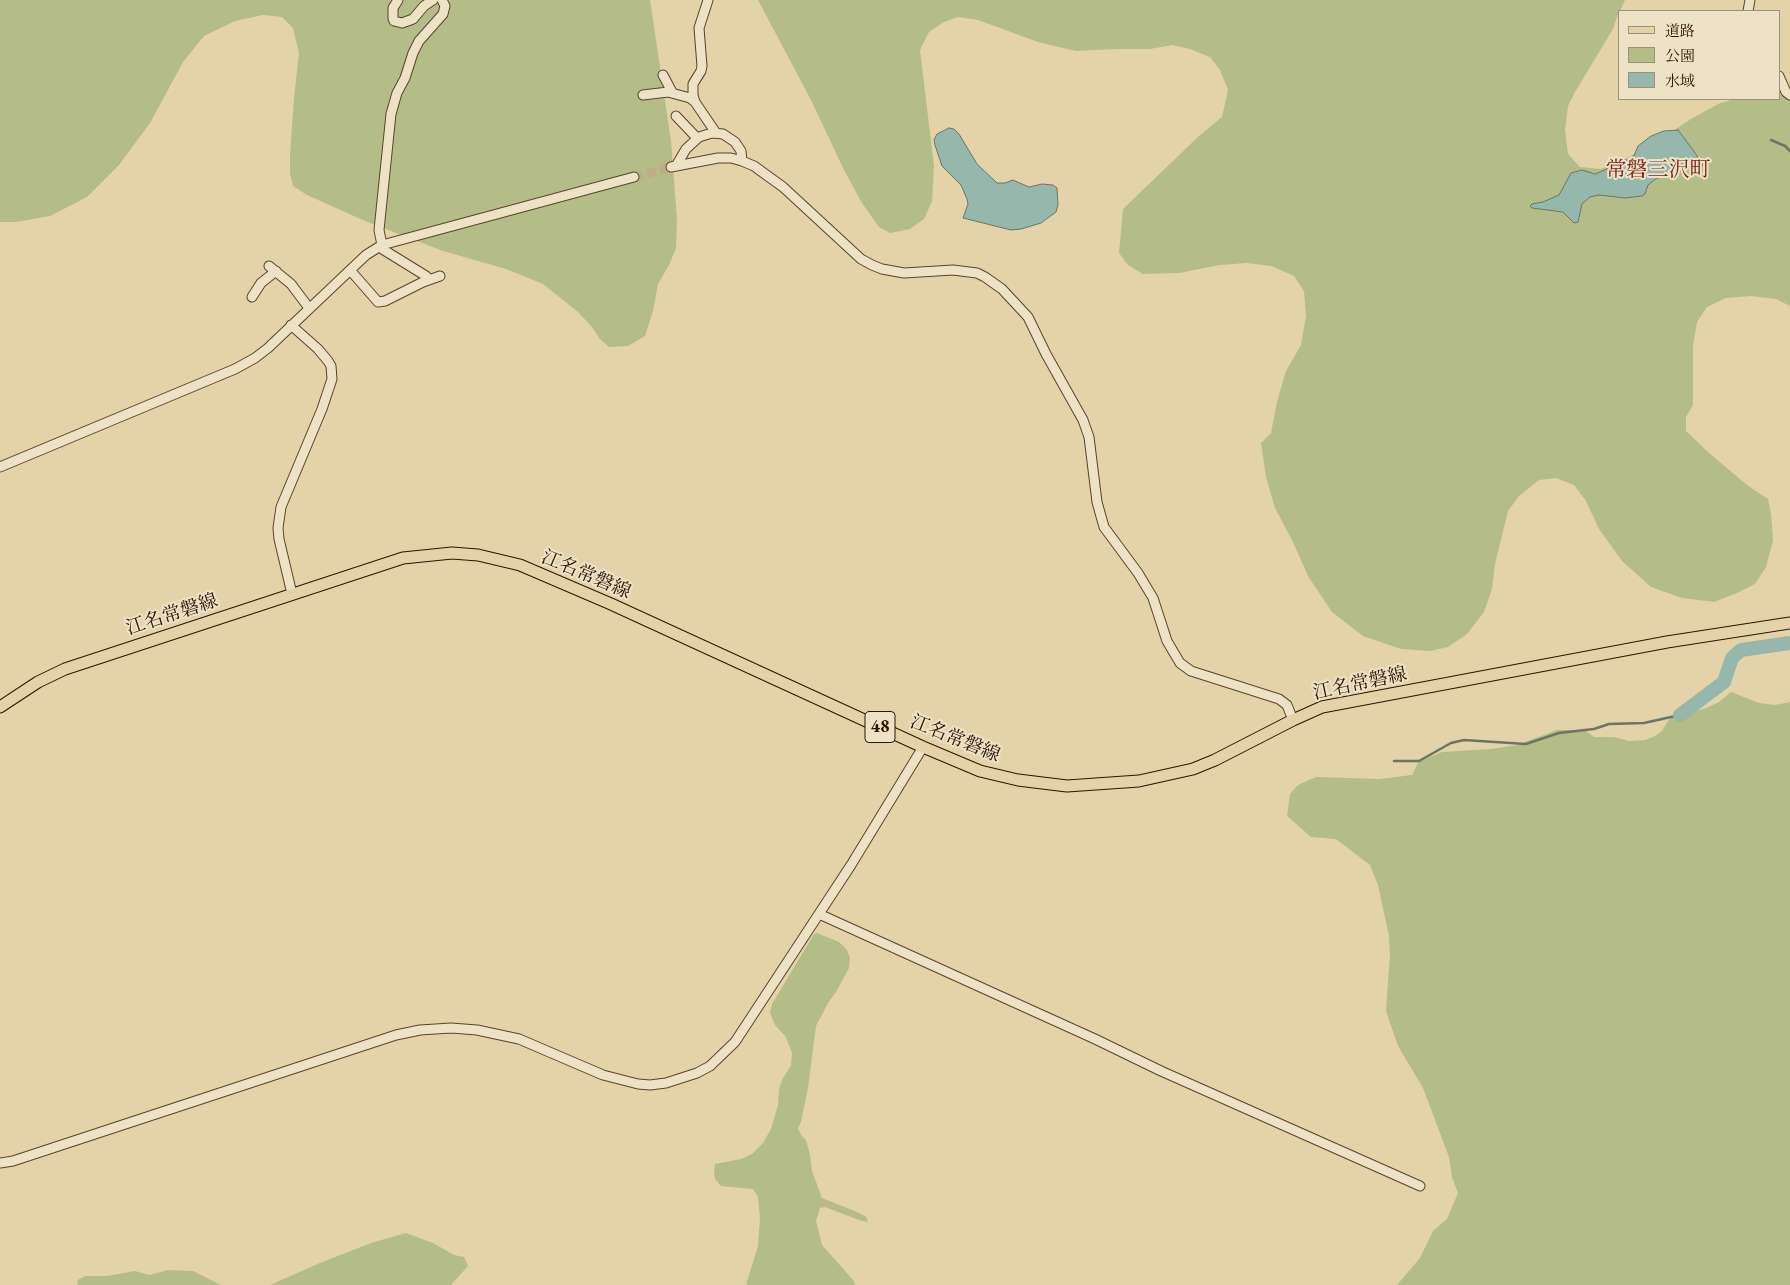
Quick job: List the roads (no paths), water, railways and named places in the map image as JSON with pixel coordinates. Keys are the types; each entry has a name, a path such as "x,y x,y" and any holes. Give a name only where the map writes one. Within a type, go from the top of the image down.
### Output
{"main road":[{"name":"江名常磐線","path":"0,707 38,682 65,669 403,558 452,553 478,555 520,565 611,604 923,747 980,771 1018,780 1067,786 1139,781 1193,769 1322,707 1667,642 1790,623"}],"street":[{"path":"398,0 393,8 393,18 394,21 402,24 413,19 424,6 434,0"},
{"path":"380,246 379,230 391,114 413,52 426,32 435,25 443,14 445,6 442,0"},
{"path":"695,102 693,84 702,66 699,28 708,0"},
{"path":"663,75 672,92"},
{"path":"1780,78 1786,92 1790,95"},
{"path":"644,95 672,92 690,98 695,102 716,133"},
{"path":"676,116 697,138"},
{"path":"742,161 740,147 723,134 716,133 697,138 686,149 674,167 718,158 731,158 742,161 754,166 783,187 862,259 872,265 904,273 954,270 977,273 1002,289 1028,317 1046,354 1083,420 1089,437 1097,502 1104,527 1138,573 1153,598 1167,641 1180,663 1191,671 1279,699 1287,705 1293,720"},
{"path":"0,466 235,369 255,358 268,348 366,255 380,246 634,177"},
{"path":"380,246 426,276 429,280"},
{"path":"252,297 273,269 291,284 309,308"},
{"path":"350,270 378,302 385,301 440,276"},
{"path":"291,325 318,349 328,361 331,366 332,379 322,409 281,507 278,528 279,539 292,594"},
{"path":"0,1163 22,1158 396,1035 420,1030 451,1028 477,1030 519,1039 625,1082 650,1085 682,1079 710,1066 735,1042 819,914 923,747"},
{"path":"819,914 1095,1039 1161,1071 1420,1186"}],"water":[{"path":"949,128 954,129 959,134 977,164 997,183 1013,180 1029,187 1042,184 1053,185 1057,188 1058,205 1056,212 1041,223 1011,230 963,218 968,204 967,199 961,185 942,166 934,140 937,134"},
{"path":"1678,130 1703,165 1683,169 1672,176 1657,178 1648,185 1645,194 1642,196 1625,198 1599,195 1590,197 1582,204 1578,222 1574,223 1563,212 1532,208 1530,206 1559,195 1571,173 1582,170 1595,174 1607,169 1618,160 1633,158 1638,146 1651,136 1664,131"}],"waterway":[{"path":"1771,140 1785,146 1790,151"},
{"path":"1680,715 1724,682 1732,658 1741,650 1790,643"},
{"path":"1394,761 1419,761 1451,743 1464,740 1526,744 1559,733 1594,729 1609,724 1644,723 1680,715"}],"tunnel":[{"path":"634,177 671,167"}],"district":[{"name":"常磐三沢町","path":"1658,170"}]}
